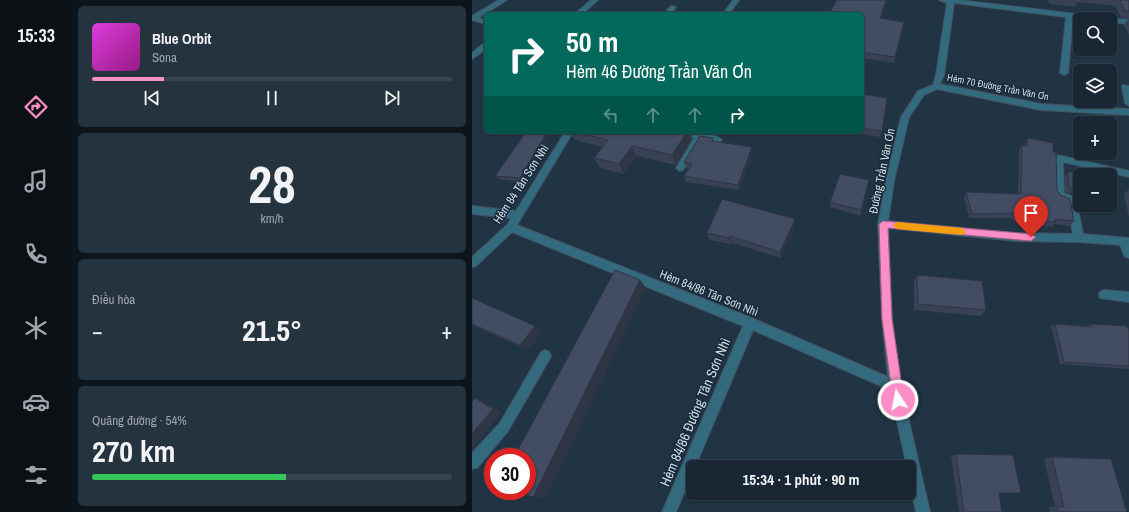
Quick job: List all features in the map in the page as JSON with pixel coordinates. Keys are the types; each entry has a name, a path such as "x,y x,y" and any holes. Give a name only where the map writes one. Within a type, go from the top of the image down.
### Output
{"street":[{"path":"472,18 504,0"},
{"path":"580,12 594,0"},
{"path":"727,12 736,0"},
{"path":"936,86 940,75 948,1 1073,15"},
{"path":"669,12 673,7"},
{"path":"1064,73 1070,15"},
{"path":"472,18 484,21"},
{"path":"1117,21 1129,22"},
{"path":"472,57 484,47"},
{"name":"Hẻm 70 Đường Trần Văn Ơn","path":"936,86 1041,107 1129,112"},
{"name":"Đường Trần Văn Ơn","path":"923,512 895,386 887,319 883,224 890,181 905,118 921,93 936,86"},
{"path":"1126,87 1129,103"},
{"name":"Hẻm 84 Tân Sơn Nhì","path":"472,263 511,227 568,134"},
{"path":"688,134 718,140"},
{"path":"680,168 699,136"},
{"path":"1079,238 1071,200 1060,195 1058,158 1129,174"},
{"path":"472,210 519,215"},
{"path":"883,224 1015,237 1079,238 1126,241 1129,254"},
{"name":"Hẻm 84/86 Tân Sơn Nhì","path":"511,227 750,323 895,386"},
{"path":"1104,294 1129,297"},
{"name":"Hẻm 84/86 Đường Tân Sơn Nhì","path":"668,512 750,323"},
{"path":"472,463 504,427 545,356"}],"building":[{"path":"837,0 886,0 880,18 904,22 895,57 864,52 864,12 830,12"},
{"path":"1120,0 1129,0 1129,11 1125,11"},
{"path":"864,94 887,98 882,131 864,128"},
{"path":"525,134 546,134 520,178 495,176"},
{"path":"584,134 686,134 672,155 632,146 619,164 594,158 608,140"},
{"path":"700,136 713,138 712,141 752,147 738,185 684,176 692,164 684,162"},
{"path":"1028,138 1053,143 1053,152 1056,152 1057,190 1060,195 1070,199 1074,221 1055,219 1056,222 1036,220 1036,218 1016,217 1015,213 972,214 966,192 1021,194 1022,145 1027,146"},
{"path":"1068,172 1073,172 1073,189 1069,188"},
{"path":"840,174 869,180 861,210 830,202"},
{"path":"722,199 795,219 780,252 730,236 729,238 707,233"},
{"path":"615,270 640,280 536,491 536,448 519,448"},
{"path":"917,275 982,281 986,310 918,304"},
{"path":"472,298 535,326 520,345 472,324"},
{"path":"1055,324 1092,327 1091,324 1127,326 1129,331 1129,366 1064,362"},
{"path":"475,398 493,409 472,434 472,401"},
{"path":"956,454 1013,455 1021,493 999,493 1002,512 964,512"},
{"path":"1052,457 1111,459 1127,512 1058,512 1057,507 1064,507"}],"slow traffic":[{"path":"897,225 962,232"}],"route":[{"path":"898,400 887,319 883,224 1015,237 1031,237"}]}
